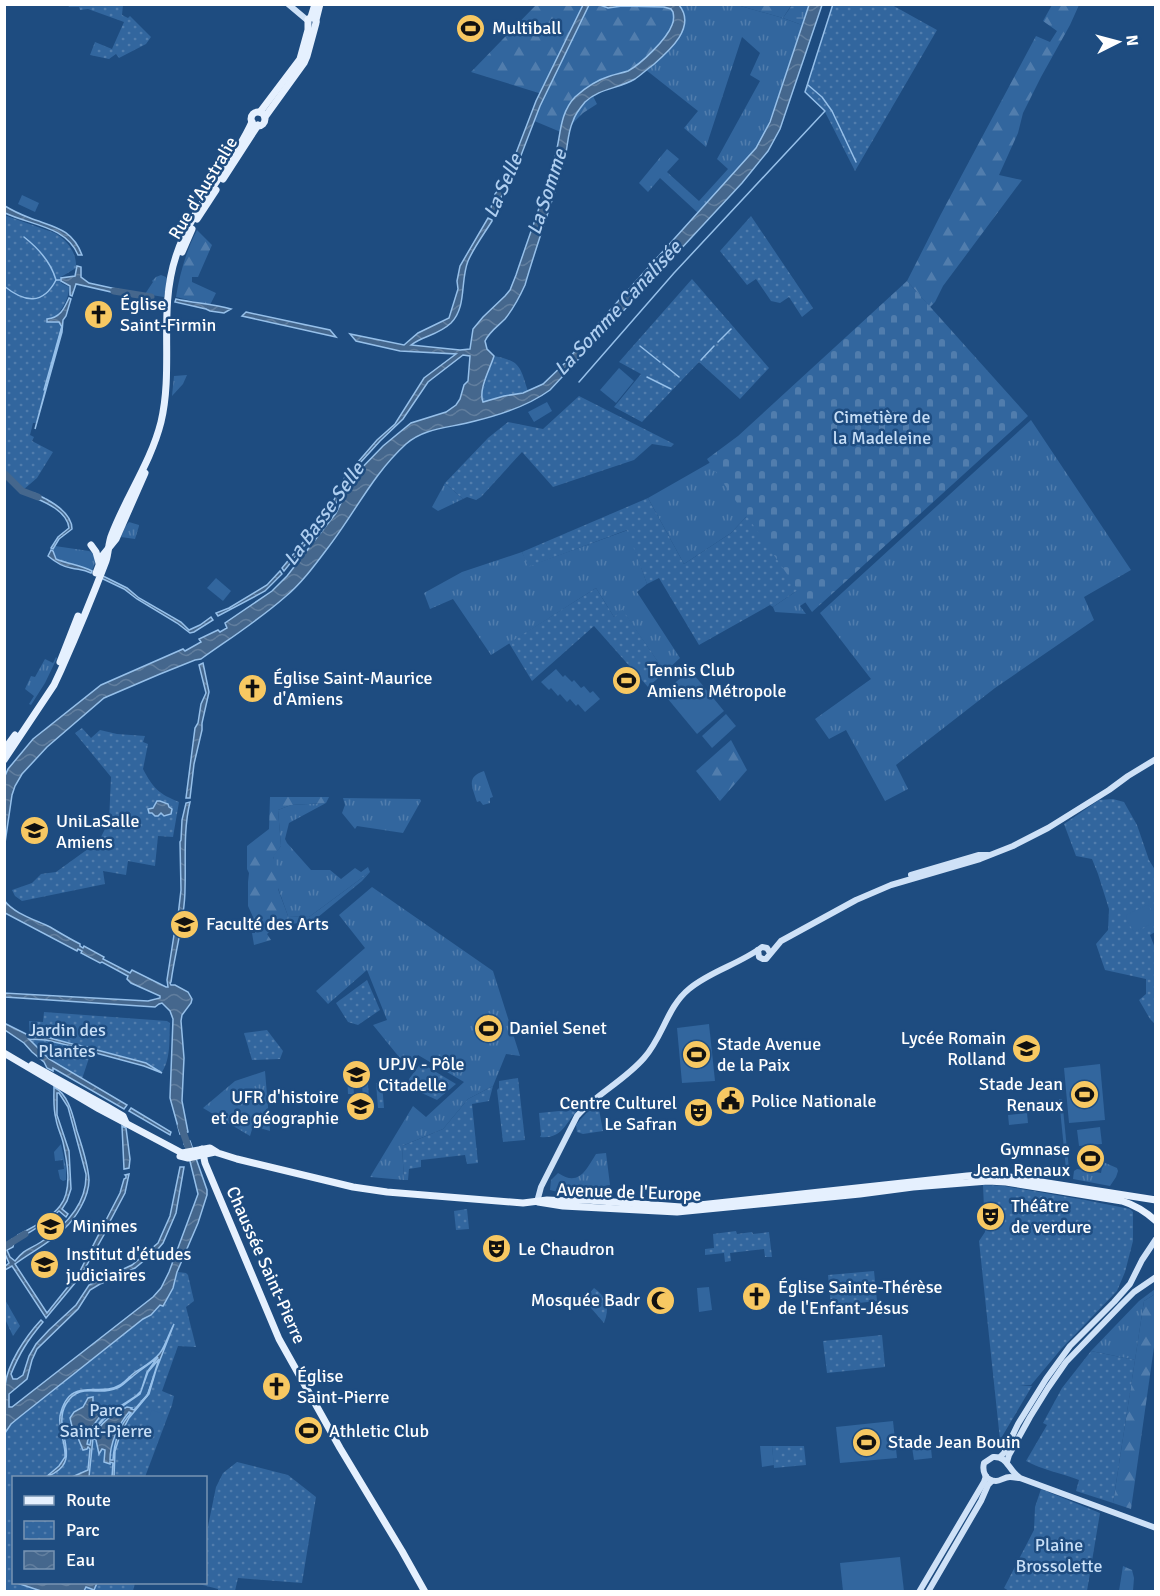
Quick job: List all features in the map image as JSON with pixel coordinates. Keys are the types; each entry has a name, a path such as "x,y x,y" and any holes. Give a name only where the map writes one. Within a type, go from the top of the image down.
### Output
{"main road":[{"path":"288,4 312,21"},
{"path":"262,114 254,114 252,118 255,124 264,122 262,114 300,59 306,45 315,4"},
{"path":"312,21 320,4"},
{"name":"Rue d'Australie","path":"109,547 116,539 159,442 165,422 170,374 171,300 174,269 198,218 255,124"},
{"path":"91,544 99,563"},
{"path":"4,750 56,671 99,563 109,547"},
{"path":"4,760 54,685 109,547"},
{"path":"759,953 763,959 766,958 769,950 789,935 856,900 870,890 896,879 979,855 988,855 1013,846 1041,832 1119,784 1128,781 1155,761"},
{"path":"4,1053 164,1144 178,1156 215,1152 374,1191 523,1203 537,1199 577,1116 585,1107 631,1072 645,1057 675,1004 692,986 745,957 759,953 763,947 769,950"},
{"path":"4,1047 47,1077"},
{"name":"Chaussée Saint-Pierre","path":"200,1152 279,1339 425,1592"},
{"name":"Avenue de l'Europe","path":"537,1199 681,1207 991,1174 1155,1200"},
{"name":"Avenue de l'Europe","path":"537,1199 546,1204 563,1206 678,1212 913,1187 997,1181 1122,1201 1140,1208 1155,1221"},
{"path":"1000,1457 1046,1378 1070,1346 1130,1284 1155,1239"},
{"path":"1004,1478 1008,1472 1009,1455 1066,1362 1134,1292 1155,1276"},
{"path":"1020,1478 1000,1457 993,1456 984,1463 983,1470 992,1481 1009,1477 1020,1478 1155,1528"},
{"path":"919,1592 986,1476"},
{"path":"928,1592 992,1481"}],"green space":[{"path":"792,4 783,18 737,5"},
{"path":"68,5 123,5 122,15 128,18 130,16 151,37 146,44 119,58 116,54 109,59 90,55 95,42 112,49 124,22 88,9 80,10 79,7"},
{"path":"536,5 672,6 676,22 646,70 592,94 597,104 583,113 563,133 532,120 542,94 471,72"},
{"path":"675,5 737,5 802,25 764,135 756,148 698,213 660,178 648,192 639,183 667,149 679,159 667,172 699,201 728,169 717,159 760,81 750,75 760,53 742,37 706,147 684,128 698,111 646,70 675,40"},
{"path":"792,5 809,5 802,25 783,18"},
{"path":"833,5 892,5 937,30 855,171 825,112 805,92"},
{"path":"1052,5 1079,5 1023,113 1018,133 999,175 1022,180 930,307 907,281 1036,36 1050,42 1057,31 1043,21"},
{"path":"22,195 39,203 35,212 18,204"},
{"path":"4,215 55,233 71,248 76,263 76,268 61,277 61,283 69,287 68,295 57,315 62,325 36,423 33,423 30,435 34,437 32,441 53,452 37,478 23,490 5,471"},
{"path":"751,216 813,308 802,317 789,297 780,303 771,301 756,279 747,285 720,251"},
{"path":"197,230 212,245 198,277 192,277 192,282 216,293 210,305 176,297 184,262"},
{"path":"161,275 167,279 164,297 145,294 152,281"},
{"path":"692,279 769,368 740,399 699,362 642,422 614,407 641,374 619,362"},
{"name":"Cimetière de la Madeleine","path":"907,281 1028,416 812,612 707,459 738,436"},
{"path":"494,356 510,360 518,366 528,391 482,401 482,392"},
{"path":"619,368 634,381 616,403 600,390"},
{"path":"187,375 183,384 172,396 174,376"},
{"path":"579,396 674,444 671,447 652,444 634,460 553,487 522,452 476,500 467,497 463,499 445,483 488,438 508,422 543,429"},
{"path":"547,402 552,411 534,422 528,412"},
{"path":"1031,420 1131,570 1084,597 1094,620 995,688 896,765 908,789 885,801 846,730 829,739 815,719 871,679 820,613"},
{"path":"711,462 747,516 731,533 684,564 648,498"},
{"path":"445,483 463,499 438,511 432,507"},
{"path":"648,498 684,564 731,533 747,516 798,590 773,607 770,605 699,645 659,578 647,584 627,530 528,567 522,552"},
{"path":"129,522 139,525 135,539 121,537"},
{"path":"628,530 647,584 637,592 680,658 665,672 622,610 614,617 596,588 491,655 453,599 430,609 424,593 462,572 522,552 529,566"},
{"path":"55,546 93,553 96,560 92,571 55,558 53,551"},
{"path":"216,578 231,591 223,601 207,588"},
{"path":"596,588 614,617 622,609 665,672 648,687 594,626 532,681 509,643"},
{"path":"798,590 806,602 800,606 806,614 775,612 773,607"},
{"path":"56,657 45,683 31,705 29,704 34,696 25,689 31,676 35,677 45,659 53,663"},
{"path":"556,669 563,677 565,675 572,682 574,680 581,688 584,686 590,693 593,691 600,699 585,712 570,699 567,702 551,688 549,690 541,682"},
{"path":"690,670 724,711 697,734 663,693"},
{"path":"726,714 736,726 712,748 702,736"},
{"path":"82,728 91,738 100,730 145,736 143,742 148,744 143,769 157,790 179,802 173,837 158,836 155,866 128,861 126,875 103,871 105,884 22,901 15,896 12,890 32,883 41,874 56,872 99,841 109,821 111,777 75,733"},
{"path":"731,740 747,770 720,801 696,771"},
{"path":"484,771 493,797 490,798 490,803 483,805 480,801 477,802 472,780 478,773"},
{"path":"270,797 329,797 326,803 291,805 278,810 281,846 273,857 282,880 278,889 288,916 309,917 370,872 312,922 277,925 267,934 271,940 254,945 253,917 248,906 247,846 269,829"},
{"path":"343,798 420,799 421,801 403,833 357,826 355,829 342,813 345,805"},
{"path":"1113,799 1124,802 1137,825 1149,860 1155,870 1155,932 1150,935 1155,948 1155,1024 1139,1000 1146,994 1146,979 1105,970 1096,944 1108,930 1109,909 1092,859 1076,856 1064,824 1099,800"},
{"path":"326,803 289,823 285,839 287,843 311,870 330,870 341,879 355,868 361,872 368,867 370,872 309,917 288,916 278,888 273,856 281,846 278,810 291,805"},
{"path":"372,887 493,971 520,1056 506,1054 493,1086 468,1099 443,1129 402,1146 404,1180 370,1177 413,1106 426,1117 464,1082 418,1055 408,1068 373,1025 387,1020 367,970 328,1004 316,991 365,948 339,915"},
{"path":"1147,905 1151,911 1155,909 1155,922 1134,932 1126,915"},
{"path":"367,980 380,1010 358,1025 348,1022 336,1003"},
{"name":"Jardin des Plantes","path":"44,1012 167,1021 170,1023 165,1067 162,1072 92,1049 82,1079 46,1057 30,1041 29,1021 43,1022"},
{"name":"Stade Avenue de la Paix","path":"709,1024 715,1081 682,1083 677,1028"},
{"path":"267,1030 283,1051 280,1059 252,1060 244,1033"},
{"path":"421,1063 456,1084 437,1100 411,1088 409,1079"},
{"name":"Stade Jean Renaux","path":"1100,1064 1105,1120 1069,1123 1064,1068"},
{"path":"352,1068 354,1094 348,1094 347,1069"},
{"path":"265,1071 270,1131 253,1126 250,1136 203,1108 235,1081"},
{"path":"518,1078 525,1140 503,1142 497,1090 499,1081"},
{"path":"376,1083 382,1083 384,1108 378,1108"},
{"path":"362,1084 368,1084 370,1113 364,1114"},
{"path":"493,1086 489,1101 472,1104 478,1163 467,1164 465,1155 421,1160 421,1167 409,1169 408,1180 404,1180 402,1146 443,1129 468,1099"},
{"path":"1059,1099 1062,1099 1069,1169 1066,1169"},
{"path":"598,1104 603,1131 583,1134 577,1132 576,1125"},
{"path":"575,1106 576,1112 557,1134 540,1137 539,1113 570,1110 570,1107"},
{"path":"1027,1113 1028,1123 1009,1125 1008,1115"},
{"path":"1100,1127 1102,1144 1079,1146 1077,1130"},
{"path":"61,1144 66,1168 66,1180 63,1181 60,1179 58,1170 64,1169 63,1160 55,1161 54,1152"},
{"path":"606,1153 610,1185 604,1186 605,1198 577,1197 550,1190 551,1180 558,1173 565,1177 577,1177 585,1171 596,1154"},
{"path":"1103,1162 1117,1168 1118,1171 1110,1186 1073,1179 1074,1171 1077,1169 1101,1173"},
{"path":"983,1185 1004,1186 1085,1200 1130,1209 1133,1212 1133,1241 1125,1272 1117,1291 1062,1348 1031,1385 1019,1386 1032,1386 1000,1440 979,1241 985,1232"},
{"path":"467,1209 469,1229 456,1230 454,1211"},
{"path":"736,1231 737,1234 769,1232 772,1257 765,1257 764,1249 730,1253 731,1261 725,1262 724,1253 705,1255 705,1249 714,1248 713,1234"},
{"path":"874,1271 877,1301 831,1306 828,1275"},
{"name":"Parc Saint-Pierre","path":"178,1272 188,1275 194,1301 186,1307 196,1347 178,1346 162,1391 174,1396 172,1405 145,1476 12,1476 12,1584 135,1584 133,1591 5,1592 5,1433 11,1424 22,1415 161,1305 163,1306 173,1288"},
{"path":"862,1279 864,1291 842,1294 841,1282"},
{"path":"709,1287 712,1310 699,1312 697,1288"},
{"path":"594,1288 602,1295 606,1303 607,1312 604,1323 584,1300"},
{"path":"1155,1289 1155,1294 1144,1301 1135,1360 1091,1351 1139,1301"},
{"path":"1155,1294 1155,1340 1131,1509 1113,1503 1144,1301"},
{"path":"4,1298 20,1326 13,1336 5,1319"},
{"path":"882,1335 885,1367 827,1373 823,1341"},
{"path":"1091,1351 1135,1360 1113,1503 1076,1491 1079,1480 1026,1461 1047,1425 1043,1423 1062,1388"},
{"path":"152,1410 163,1414 157,1430 146,1427"},
{"name":"Stade Jean Bouin","path":"893,1421 897,1458 840,1463 836,1427"},
{"path":"930,1439 932,1458 914,1460 911,1441"},
{"path":"760,1446 772,1446 774,1465 762,1467"},
{"path":"772,1446 804,1446 806,1465 774,1468"},
{"path":"237,1462 288,1475 316,1497 302,1583 238,1578 235,1591 218,1592 218,1589 199,1584 207,1584 207,1531 216,1487 223,1473"},
{"name":"Plaine Brossolette","path":"1041,1489 1100,1513 1087,1591 1011,1592 1004,1588 1034,1530 1035,1507"},
{"path":"4,1493 6,1496 12,1494 12,1514 5,1517"},
{"path":"900,1557 904,1591 843,1591 840,1563"},
{"path":"1123,1566 1132,1570 1133,1591 1119,1591"}],"water":[{"path":"583,5 589,5 540,106 510,184 502,195 494,215 489,214 495,194 508,174 536,101"},
{"name":"La Somme","path":"600,5 679,5 684,13 685,22 679,38 653,65 635,79 591,97 575,116 564,162 525,285 508,315 485,341 487,349 494,356 483,386 483,402 523,393 543,384 565,363 756,148 770,122 809,5 822,5 780,129 768,151 742,183 550,390 514,409 484,419 430,431 413,438 373,481 313,568 275,605 201,659 104,698 47,747 22,774 15,786 5,843 5,776 8,769 33,739 101,685 183,649 185,651 201,642 199,639 227,628 225,623 272,591 287,576 336,513 355,475 383,446 411,423 446,412 456,405 468,381 470,356 463,355 428,382 403,419 350,474 336,503 326,517 324,516 345,477 377,440 395,424 424,378 456,354 400,351 356,341 350,334 404,345 418,333 449,318 458,289 460,266 488,218 492,221 468,261 456,317 441,331 411,345 470,349 473,329 510,290 546,187 563,118 570,104 575,97 591,85 628,71 640,63 669,31 674,17 671,9 664,7 608,8"},
{"path":"5,206 61,230 73,239 82,255 78,255 72,245 56,232 5,213"},
{"path":"77,266 81,267 81,277 89,283 121,290 120,294 76,284 72,296 70,295 70,286 61,281 61,278 75,276"},
{"path":"69,298 71,299 63,320 62,332 35,429 62,327 59,322 47,322 47,319 58,315"},
{"path":"176,299 231,309 224,313 210,311 175,302"},
{"path":"246,312 330,330 336,337 242,316"},
{"path":"34,493 59,507 67,515 71,524 72,529 59,539 53,549 51,548 58,537 69,528 67,522 60,512 31,496"},
{"path":"323,518 324,521 284,571 282,568"},
{"path":"51,550 56,559 88,569 92,571 91,573 59,564 48,556"},
{"path":"280,571 282,574 265,591 218,616 216,613 229,608 267,585"},
{"path":"103,576 127,588 139,598 181,622 189,630 211,617 213,620 190,633 124,589 101,578"},
{"path":"203,663 209,692 194,764 190,798 186,798 195,728 206,693 199,665"},
{"path":"157,801 168,804 172,809 171,814 164,816 161,813 155,816 149,813 148,809 153,808"},
{"path":"190,802 186,835 183,912 170,983 188,992 192,999 181,1021 184,1058 182,1101 188,1132 180,1134 170,1098 173,1019 170,1011 162,1003 155,1007 5,997 4,993 148,1001 160,998 160,996 131,983 127,979 128,976 81,953 82,951 78,949 77,951 5,913 4,900 19,913 50,927 83,948 84,946 104,957 103,959 130,973 132,970 168,987 167,980 181,890 182,820 186,803"},
{"path":"4,1023 30,1036 50,1038 76,1045 75,1047 46,1040 29,1039 49,1059 127,1105 124,1109 53,1068 53,1071 47,1068 44,1062 24,1043 5,1030"},
{"path":"78,1045 146,1063 162,1073 77,1048"},
{"path":"54,1087 70,1106 89,1180 84,1200 69,1224 53,1239 15,1264 47,1313 79,1273 101,1230 105,1233 80,1277 46,1318 12,1266 5,1270 4,1267 9,1263 5,1254 5,1245 12,1239 14,1242 13,1247 7,1250 15,1261 24,1251 37,1245 66,1222 83,1195 86,1174 68,1107 57,1093 57,1115 69,1151 71,1189 62,1209 68,1214 66,1217 59,1211 20,1238 18,1235 51,1215 60,1206 67,1192 67,1166 55,1115"},
{"path":"131,1108 171,1132 170,1135 129,1111"},
{"path":"122,1126 126,1128 130,1159 129,1168 124,1169"},
{"path":"190,1141 207,1195 173,1288 163,1306 160,1305 151,1315 22,1415 11,1424 5,1433 4,1398 9,1369 29,1334 41,1320 43,1322 18,1359 11,1374 13,1379 23,1375 29,1356 36,1344 76,1305 89,1285 132,1265 158,1243 170,1216 180,1167 184,1167 176,1213 163,1243 135,1268 90,1290 78,1309 37,1349 27,1379 9,1394 9,1407 12,1407 153,1297 161,1288 198,1194 184,1144"},
{"path":"129,1174 125,1193 108,1225 105,1222 120,1193 125,1175"},
{"path":"174,1324 149,1394 129,1418 120,1435 115,1451 114,1476 112,1476 113,1463 104,1462 105,1450 102,1449 99,1454 96,1440 93,1438 89,1476 74,1476 88,1470 90,1449 88,1447 83,1450 78,1438 74,1435 70,1418 74,1412 83,1407 88,1398 93,1397 93,1408 101,1415 90,1430 87,1444 90,1445 92,1435 96,1427 101,1421 141,1391 147,1372 158,1357 119,1387 103,1391 83,1391 71,1397 62,1414 67,1454 65,1463 47,1476 65,1457 60,1416 64,1403 70,1395 78,1391 112,1388 122,1384 157,1356","holes":["159,1359 148,1394 134,1410 127,1407 108,1419 100,1427 95,1437 93,1436 104,1419 140,1394 148,1372","129,1412 131,1413 123,1423 113,1460 110,1460 115,1434"]},
{"path":"20,1584 96,1584 94,1590 86,1587 84,1591 41,1591"}],"waterway":[{"path":"579,382 674,273 825,111 805,92 833,4"},
{"path":"808,85 822,97 832,111 856,162"},
{"path":"24,237 43,256 56,280"},
{"path":"4,286 19,296 33,299 45,294 56,280 60,280"},
{"name":"La Selle","path":"114,291 151,297"},
{"path":"44,390 62,326"},
{"path":"718,342 731,329"},
{"path":"640,346 660,362"},
{"path":"701,360 714,346"},
{"path":"663,364 679,377"},
{"path":"647,377 671,389"},
{"name":"La Basse Selle","path":"4,473 22,491 38,497"},
{"name":"La Somme Canalisée","path":"181,1126 189,1149"},
{"path":"102,1232 107,1223"},
{"path":"4,1247 25,1234"},
{"path":"142,1401 147,1396 153,1379"}],"place":[{"name":"Multiball","path":"471,28"},
{"name":"Église Saint-Firmin","path":"99,314"},
{"name":"Tennis Club Amiens Métropole","path":"626,680"},
{"name":"Église Saint-Maurice d'Amiens","path":"252,688"},
{"name":"UniLaSalle Amiens","path":"35,831"},
{"name":"Faculté des Arts","path":"185,924"},
{"name":"Daniel Senet","path":"488,1028"},
{"name":"Lycée Romain Rolland","path":"1027,1048"},
{"name":"Stade Avenue de la Paix","path":"696,1054"},
{"name":"UPJV - Pôle Citadelle","path":"357,1074"},
{"name":"Stade Jean Renaux","path":"1084,1094"},
{"name":"Police Nationale","path":"730,1101"},
{"name":"UFR d'histoire et de géographie","path":"360,1107"},
{"name":"Centre Culturel Le Safran","path":"698,1113"},
{"name":"Gymnase Jean Renaux","path":"1091,1159"},
{"name":"Théâtre de verdure","path":"990,1216"},
{"name":"Minimes","path":"51,1226"},
{"name":"Le Chaudron","path":"497,1249"},
{"name":"Institut d'études judiciaires","path":"45,1264"},
{"name":"Église Sainte-Thérèse de l'Enfant-Jésus","path":"757,1297"},
{"name":"Mosquée Badr","path":"661,1300"},
{"name":"Église Saint-Pierre","path":"276,1386"},
{"name":"Athletic Club","path":"308,1431"},
{"name":"Stade Jean Bouin","path":"867,1442"}]}
